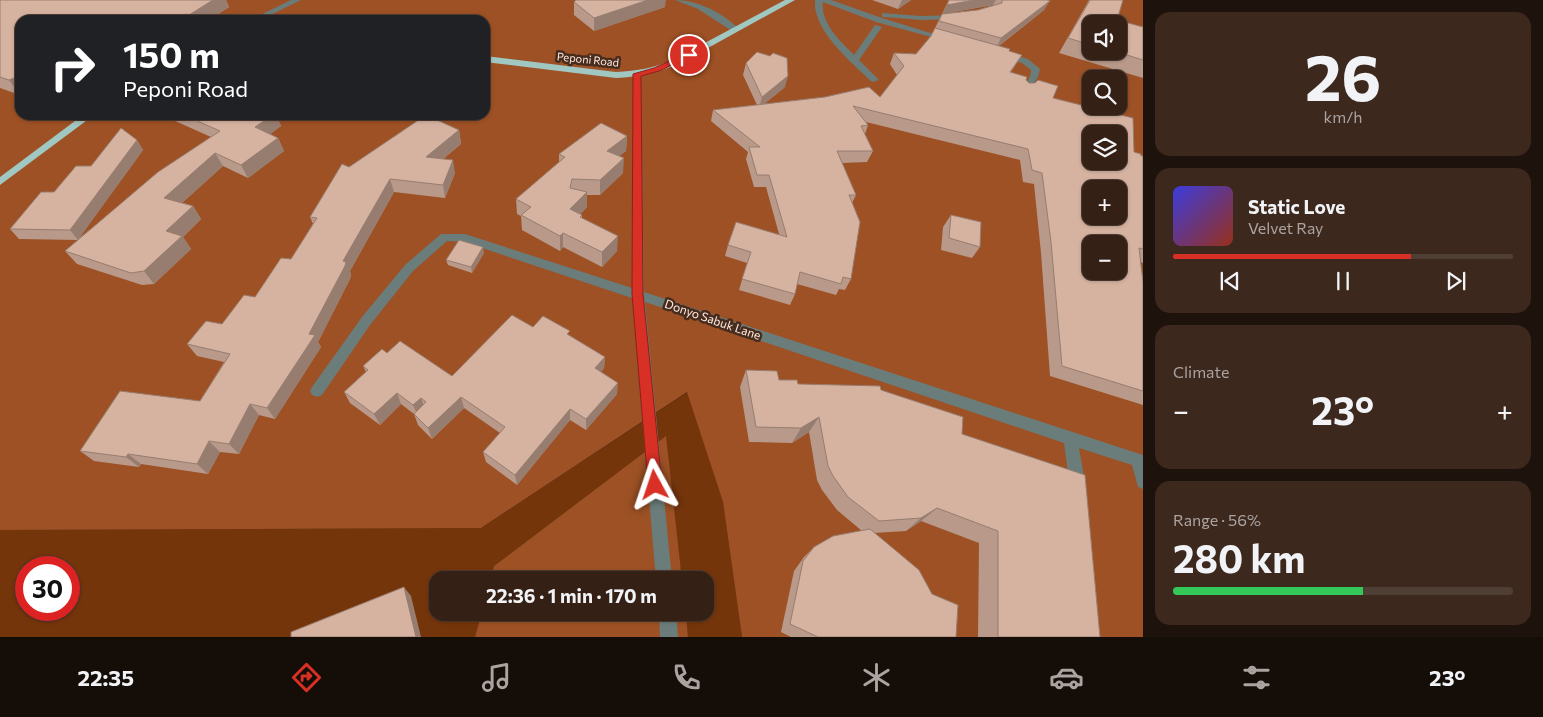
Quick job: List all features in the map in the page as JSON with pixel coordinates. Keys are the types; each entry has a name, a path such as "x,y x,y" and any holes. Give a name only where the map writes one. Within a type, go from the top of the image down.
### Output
{"main road":[{"name":"Peponi Road","path":"490,60 596,74 637,74 656,70 676,62 791,0"},
{"path":"0,182 82,120"}],"street":[{"path":"265,15 297,0"},
{"path":"679,0 701,3 736,30"},
{"path":"819,0 816,5 818,15 839,44 875,80"},
{"path":"824,0 879,20 952,41"},
{"path":"842,0 876,13 899,17 947,18 969,16"},
{"path":"855,60 878,27"},
{"path":"998,54 1025,61 1036,69 1034,77 1024,90"},
{"path":"637,74 638,294 663,571"},
{"name":"Donyo Sabuk Lane","path":"317,391 366,321 408,268 445,237 465,238 1141,462"},
{"path":"1071,439 1080,505"},
{"path":"1141,462 1143,482"},
{"path":"668,621 669,637"}],"shaded area":[{"path":"0,0 1143,0 1143,637 742,637 723,502 687,392 481,528 0,530"},
{"path":"688,392 723,502 742,637 688,637 687,621 714,621 714,571 681,571 665,437 494,566 493,571 429,571 429,621 480,621 475,637 0,637 0,530 481,528"},
{"path":"666,436 681,571 493,571 494,566"},
{"path":"479,621 687,621 688,637 475,637"}],"building":[{"path":"0,0 213,0 189,15 15,15 15,78 9,80 0,77"},
{"path":"576,0 648,0 594,18 574,2"},
{"path":"949,0 974,0 947,5"},
{"path":"1002,0 1050,1 1001,38 939,21 942,14 978,10 1002,3"},
{"path":"1090,0 1123,0 1118,15 1082,15 1082,42 1068,38"},
{"path":"1127,23 1143,27 1143,60 1127,55"},
{"path":"935,28 1010,49 1009,51 1022,55 1010,72 1027,77 1026,80 1029,83 1035,83 1038,80 1058,86 1053,98 1082,105 1082,115 1121,115 1133,118 1134,152 1143,156 1143,249 1139,248 1143,282 1143,391 1062,366 1051,242 1042,173 1032,170 1028,149 853,106 868,125 861,126 873,151 837,151 856,195 849,195 860,222 851,279 843,277 841,284 800,272 795,294 742,279 751,252 728,245 736,222 787,237 769,175 757,175 749,147 760,147 713,110 825,97 869,87 880,97 904,66 894,53 916,54"},
{"path":"757,52 770,56 773,53 787,58 788,76 762,97 746,63"},
{"path":"195,120 266,120 255,127 278,138 241,165 215,153 164,198 193,206 166,231 182,236 144,271 131,273 65,251 158,172 220,131"},
{"path":"419,120 437,120 459,130 426,157 453,160 443,185 390,179 343,261 346,262 345,266 309,334 315,335 267,408 250,404 229,444 209,441 197,464 128,454 126,457 80,451 120,391 200,401 230,354 187,344 206,321 222,324 244,295 255,297 281,258 291,259 317,218 310,217 342,164 349,167"},
{"path":"601,123 627,136 607,151 624,158 600,180 572,179 570,188 587,192 570,209 582,215 580,217 618,236 602,252 563,233 560,236 521,215 531,207 516,199 565,157 559,154"},
{"path":"121,128 137,140 70,230 10,229 41,192 54,192 76,166 91,166"},
{"path":"951,215 981,222 980,247 949,238"},
{"path":"459,240 483,247 471,267 446,260"},
{"path":"512,315 533,327 543,316 570,331 567,334 605,357 595,368 618,383 586,419 570,409 515,475 483,452 505,427 461,397 428,428 414,414 426,402 421,398 413,405 397,393 374,414 344,392 368,370 363,366 382,349 387,353 400,341 452,376"},
{"path":"746,370 777,371 779,380 797,380 798,384 880,386 881,390 963,417 962,434 1085,475 1100,637 998,637 998,531 937,508 921,518 879,521 848,497 833,476 828,466 819,417 801,428 756,427"},
{"path":"870,529 919,570 932,594 958,605 956,637 818,637 790,624 803,561 814,547 833,536"},
{"path":"404,587 416,637 291,637 291,632"}],"route":[{"path":"655,485 638,294 637,74 656,70 689,55"}]}
